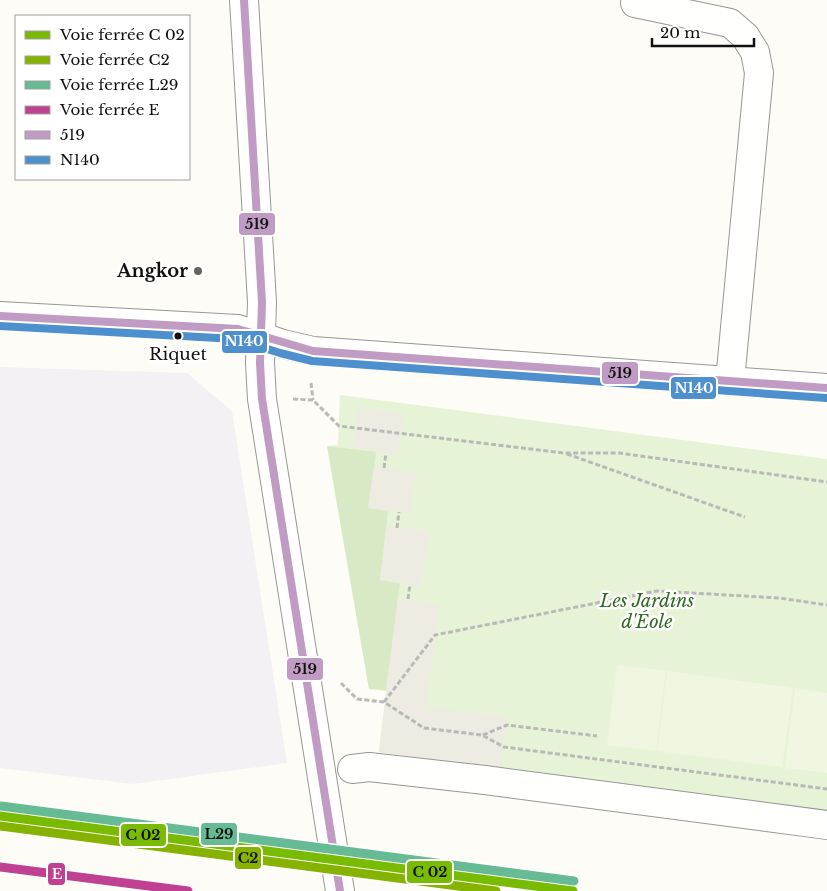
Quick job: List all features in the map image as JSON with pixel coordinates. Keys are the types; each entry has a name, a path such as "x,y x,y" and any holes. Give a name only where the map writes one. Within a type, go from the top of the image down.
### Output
{"street":[{"path":"244,0 262,302 260,363 263,407 340,891"},
{"path":"635,3 730,23 745,36 755,52 759,73 730,381"},
{"path":"0,316 238,329 313,351 827,388"},
{"path":"352,769 369,767 486,780 827,825"}],"path":[{"path":"311,378 313,400 339,426 564,453 620,453 827,482"},
{"path":"289,399 313,400"},
{"path":"384,468 386,453"},
{"path":"564,453 745,517"},
{"path":"397,528 399,512"},
{"path":"408,599 410,584"},
{"path":"384,702 435,635 657,592 779,598 827,605"},
{"path":"337,680 357,699 384,702 424,728 482,735 504,747 827,789"},
{"path":"482,735 507,724 597,736"}],"shaded area":[{"path":"0,367 187,373 232,411 287,763 133,784 0,768"},
{"path":"358,408 403,414 398,455 353,448"},
{"path":"374,467 416,472 410,513 368,508"},
{"path":"387,526 429,532 421,586 380,580"},
{"path":"398,598 440,605 426,707 507,717 501,769 379,752"}],"green space":[{"name":"Les Jardins d'Éole","path":"340,395 827,459 827,812 379,752 386,691 369,689 327,446 338,445"},
{"path":"327,446 376,452 369,508 388,511 380,580 400,583 386,690 369,689"},
{"path":"617,665 666,671 656,751 607,745"},
{"path":"667,671 793,688 782,767 657,751"},
{"path":"795,688 827,693 827,773 785,768"}],"transit line":[{"name":"519","path":"244,0 262,302 260,363 262,399 340,891"},
{"name":"519","path":"0,316 238,329 313,351 827,388"},
{"name":"N140","path":"0,326 236,339 312,361 826,398"},
{"path":"0,816 573,891"}],"rail line":[{"name":"L29","path":"1,806 574,881"},
{"name":"C2","path":"0,826 496,891"},
{"name":"E","path":"0,867 188,891"}],"place":[{"name":"Angkor","path":"198,271"},
{"name":"Riquet","path":"178,336"}]}
